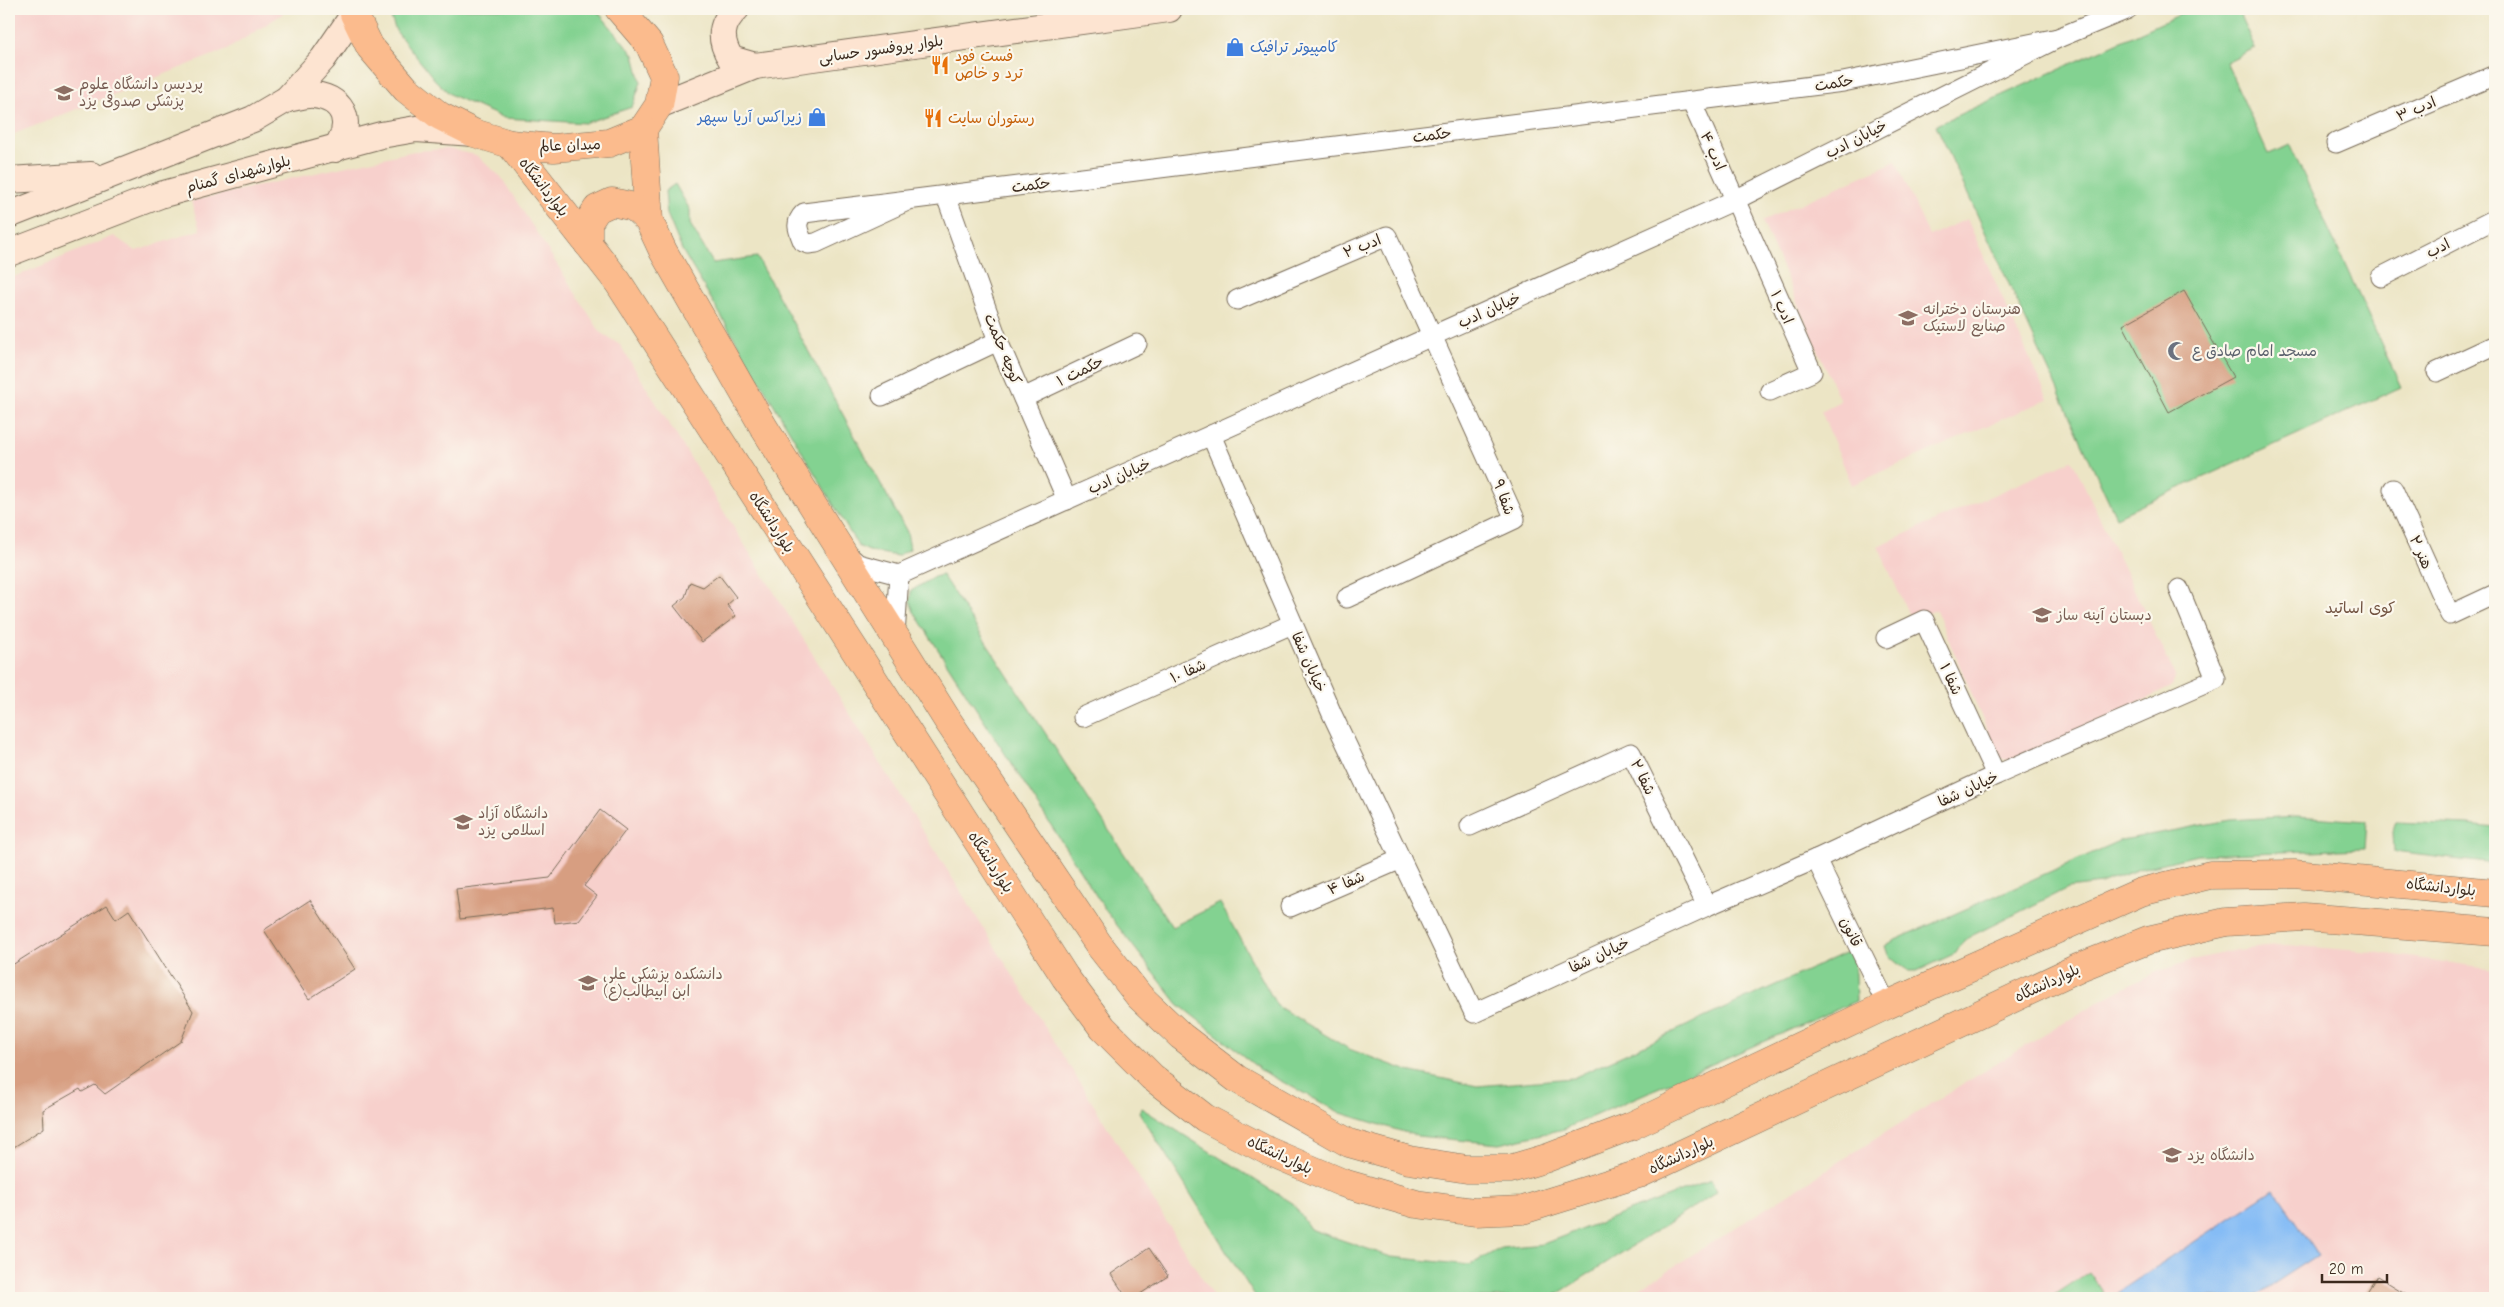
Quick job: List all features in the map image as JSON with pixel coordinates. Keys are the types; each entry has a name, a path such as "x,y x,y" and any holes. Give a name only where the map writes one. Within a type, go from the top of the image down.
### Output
{"main road":[{"path":"619,9 650,44 664,76 659,105 643,129"},
{"path":"736,9 726,18 722,29 725,50 731,59 755,66"},
{"name":"بلوار پروفسور حسابی","path":"659,105 755,66 1169,9"},
{"path":"9,214 253,119 287,99 323,59 355,11"},
{"name":"میدان عالم","path":"355,11 370,46 406,89 440,116 474,133 510,144 554,148 609,143 643,129"},
{"path":"287,99 312,94 336,103 342,111 347,125 343,139 335,150"},
{"name":"بلوارشهدای گمنام","path":"9,253 160,195 271,164 335,150 381,135 416,129 474,133"},
{"name":"بلواردانشگاه","path":"643,129 648,221 663,251 763,426 948,721 1099,945 1139,996 1181,1036 1237,1079 1349,1143 1409,1160 1467,1169 1510,1169 1547,1158 1631,1126 1887,1005 2141,892 2210,875 2294,874 2495,892"},
{"name":"بلواردانشگاه","path":"510,144 618,282 1065,977 1103,1028 1152,1077 1205,1118 1268,1151 1343,1183 1416,1204 1475,1212 1531,1208 1639,1174 2080,967 2148,940 2226,922 2304,916 2495,932"},
{"path":"9,180 116,173"},
{"path":"588,244 588,223 597,209 612,202 634,207 648,221"}],"street":[{"name":"خیابان ادب","path":"899,575 1735,200 2058,38 2128,9"},
{"name":"حکمت","path":"906,201 816,243 808,244 803,242 797,227 798,219 804,213 1843,82 2058,38"},
{"name":"ادب ۳","path":"2336,143 2495,75"},
{"name":"ادب ۴","path":"1692,102 1735,200"},
{"name":"کوچه حکمت","path":"946,196 998,341 1066,500"},
{"name":"ادب ۱","path":"1735,200 1812,372 1770,391"},
{"name":"ادب","path":"2381,277 2495,219"},
{"name":"ادب ۲","path":"1237,300 1387,236 1433,335"},
{"name":"شفا ۹","path":"1347,598 1515,518 1433,335"},
{"path":"882,396 998,341"},
{"name":"حکمت ۱","path":"1023,398 1136,344"},
{"path":"2437,372 2495,345"},
{"name":"خیابان شفا","path":"1211,435 1332,714 1474,1013 1707,906 1816,859 1996,775 2216,678 2179,589"},
{"name":"هنر ۲","path":"2392,489 2450,615 2495,594"},
{"path":"839,546 858,564 899,575 896,636"},
{"name":"شفا ۱","path":"1886,638 1924,620 1996,775"},
{"name":"شفا ۱۰","path":"1083,717 1292,624"},
{"name":"شفا ۲","path":"1470,826 1631,753 1707,906"},
{"name":"شفا ۴","path":"1290,907 1401,859"},
{"name":"قانون","path":"1816,859 1887,1005"}],"shaded area":[{"name":"پردیس دانشگاه علوم پزشکی صدوقی یزد","path":"9,9 285,9 281,15 228,49 9,136"},
{"name":"دانشگاه آزاد اسلامی یزد","path":"448,149 476,155 501,177 601,333 620,345 1214,1298 9,1298 9,279 114,236 136,251 200,230 191,201 414,151"},
{"name":"هنرستان دخترانه صنایع لاستیک","path":"1896,161 1929,236 1967,219 2048,399 1852,485 1821,411 1840,401 1762,221"},
{"name":"دبستان آینه ساز","path":"2072,460 2175,675 2171,687 2016,762 1999,758 1936,610 1911,620 1878,546"},
{"name":"دانشگاه یزد","path":"2286,945 2373,952 2495,969 2495,1298 1624,1298 1937,1100 2105,998 2154,973 2192,960 2237,950"}],"green space":[{"path":"388,9 592,9 599,13 634,55 641,82 632,107 585,123 504,118 451,95 435,80 396,31"},
{"path":"2192,9 2237,9 2255,48 2226,62 2268,154 2290,145 2401,387 2116,517 1936,125"},
{"path":"675,184 690,210 690,224 713,263 757,257 907,532 910,549 897,556 869,551 858,546 682,250 667,214 665,191"},
{"path":"942,575 1172,927 1220,903 1277,1006 1349,1049 1408,1071 1477,1086 1573,1078 1854,949 1856,1001 1564,1129 1499,1144 1417,1136 1341,1113 1262,1071 1178,1004 1106,911 914,612 910,601 911,591 934,577"},
{"path":"2296,816 2367,821 2365,849 2197,855 2139,869 2101,884 2068,888 1971,936 1962,943 1956,953 1917,971 1909,971 1897,963 1888,955 1885,946 2122,840 2230,820"},
{"path":"2396,822 2495,828 2495,864 2394,852 2393,831"},
{"path":"1141,1108 1293,1204 1310,1229 1391,1257 1470,1265 1501,1248 1543,1244 1711,1180 1717,1192 1551,1298 1256,1298 1139,1112"},
{"path":"2089,1272 2107,1298 2050,1298"}],"water":[{"path":"2274,1189 2318,1255 2252,1298 2120,1298 2117,1293"}],"building":[{"name":"مسجد امام صادق ع","path":"2184,291 2233,377 2169,412 2123,325"},
{"path":"719,575 736,597 727,605 736,616 702,642 674,606 685,597 690,582 703,587"},
{"path":"600,810 626,830 584,886 597,896 579,920 555,923 553,908 460,919 456,889 550,878"},
{"path":"310,900 355,969 309,999 264,930"},
{"path":"107,905 116,919 129,910 193,1011 181,1041 105,1094 95,1085 82,1092 80,1089 43,1110 44,1128 9,1150 9,967"},
{"path":"1149,1248 1168,1276 1134,1298 1127,1298 1111,1274"},
{"path":"2377,1276 2413,1298 2363,1298"}],"place":[{"name":"کامپیوتر ترافیک","path":"1235,47"},
{"name":"فست فود ترد و خاص","path":"940,65"},
{"name":"پردیس دانشگاه علوم پزشکی صدوقی یزد","path":"64,93"},
{"name":"زیراکس آریا سپهر","path":"817,117"},
{"name":"رستوران سایت","path":"933,118"},
{"name":"هنرستان دخترانه صنایع لاستیک","path":"1908,318"},
{"name":"مسجد امام صادق ع","path":"2177,351"},
{"name":"دبستان آینه ساز","path":"2042,615"},
{"name":"دانشگاه آزاد اسلامی یزد","path":"463,822"},
{"name":"دانشکده پزشکی علی ابن ابیطالب(ع)","path":"588,983"},
{"name":"دانشگاه یزد","path":"2172,1155"}],"district":[{"name":"کوی اساتید","path":"2360,608"}]}
